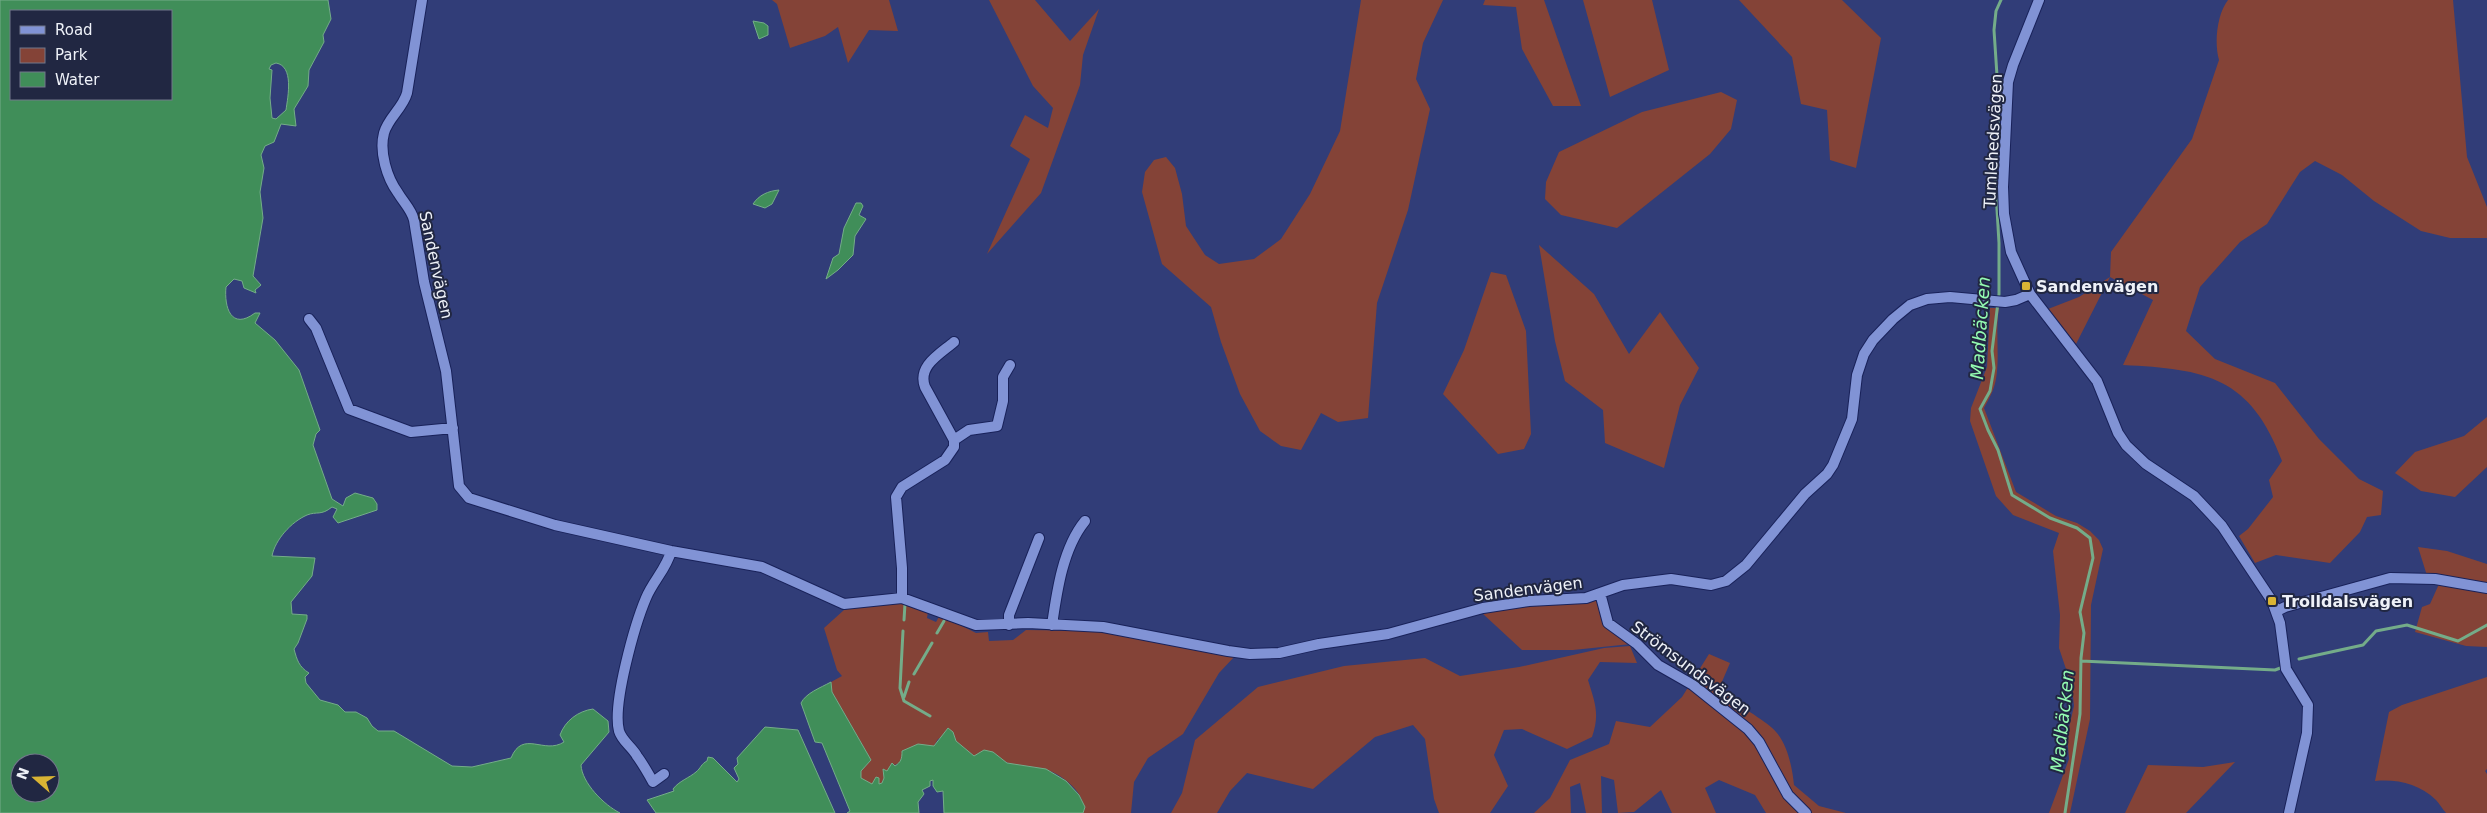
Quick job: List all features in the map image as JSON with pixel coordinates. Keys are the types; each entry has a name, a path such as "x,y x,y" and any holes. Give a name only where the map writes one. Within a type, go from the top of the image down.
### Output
{"street":[{"name":"Sandenvägen","path":"422,0 408,93 388,123 384,135 383,149 391,182 412,212 414,220 424,282 446,371 459,486 469,498 532,520 671,551 762,567 844,604 902,598 976,625 1052,624 1103,627 1240,653 1278,653 1319,644 1388,634 1424,626 1483,608 1529,600 1586,598 1623,585 1664,579 1711,585 1733,577 1751,560 1805,494 1827,474 1833,465 1852,419 1857,375 1864,354 1873,340 1890,321 1910,305 1926,299 1950,297 2000,301 2016,300 2030,294"},
{"name":"Tumlehedsvägen","path":"2039,0 2008,82 2003,187 2004,214 2012,252 2030,294 2097,381 2118,433 2126,445 2146,464 2194,496 2217,520 2276,611 2286,670 2305,698 2309,717 2289,813"},
{"path":"309,320 316,328 349,409 411,432 453,428"},
{"path":"954,342 931,361 925,368 923,378 925,387 954,440"},
{"path":"902,598 902,568 896,497 902,487 939,465 950,456 954,440 969,430 997,426 1003,401 1003,377 1010,365"},
{"path":"1052,624 1070,544 1085,521"},
{"path":"1009,625 1009,615 1039,538"},
{"path":"664,774 653,782 636,754 624,740 620,731 618,716 630,650 646,596 669,559 671,551"},
{"path":"2276,611 2390,578 2435,578 2487,588"},
{"name":"Strömsundsvägen","path":"1600,593 1608,623 1637,644 1658,665 1693,685 1748,729 1759,742 1788,795 1806,813"}],"green space":[{"path":"772,0 889,0 898,31 869,30 848,63 838,27 825,36 790,48 777,4"},
{"path":"989,0 1035,0 1070,41 1099,9 1083,55 1080,85 1041,193 987,254 1030,159 1010,146 1025,115 1048,128 1053,108 1033,86"},
{"path":"1361,0 1443,0 1423,43 1416,79 1430,109 1408,210 1377,303 1368,418 1338,422 1321,413 1301,450 1281,446 1260,431 1240,394 1221,342 1211,307 1162,264 1142,192 1145,172 1154,160 1166,157 1175,168 1182,194 1186,226 1205,255 1219,264 1254,259 1281,239 1310,194 1340,131"},
{"path":"1485,0 1544,0 1581,106 1553,106 1522,49 1516,7 1483,5"},
{"path":"1583,0 1652,0 1669,70 1610,97"},
{"path":"1739,0 1842,0 1881,38 1856,168 1830,160 1827,110 1801,104 1792,57"},
{"path":"2228,0 2453,0 2467,157 2487,207 2487,238 2450,238 2421,231 2374,201 2342,175 2315,161 2300,172 2267,224 2240,242 2200,287 2186,331 2215,359 2275,383 2319,439 2359,479 2383,491 2381,515 2367,517 2360,532 2330,563 2276,555 2255,563 2239,536 2248,529 2273,497 2269,480 2282,461 2270,433 2256,411 2240,395 2222,383 2202,375 2178,370 2123,365 2153,300 2110,277 2111,252 2192,139 2219,60 2217,29 2221,13"},
{"path":"1721,92 1737,100 1731,129 1710,154 1617,228 1561,215 1545,199 1546,182 1559,152 1642,112"},
{"path":"1539,245 1594,294 1629,354 1660,312 1699,368 1680,405 1664,468 1605,443 1603,410 1565,381 1555,341"},
{"path":"1491,272 1506,275 1526,331 1531,434 1524,449 1498,454 1443,394 1464,350"},
{"path":"2110,277 2076,344 2048,309 2079,297"},
{"path":"1990,308 1999,308 1997,370 1994,387 1984,408 2016,492 2056,516 2077,523 2090,531 2099,540 2103,549 2091,605 2090,719 2070,813 2049,813 2069,759 2067,736 2074,706 2072,687 2059,648 2060,615 2053,551 2059,533 2013,515 1996,496 1970,421 1971,408 1987,367"},
{"path":"2487,417 2487,467 2455,497 2421,491 2395,473 2415,452 2464,436"},
{"path":"2418,547 2447,551 2487,564 2487,647 2466,646 2415,632 2422,607 2430,604 2439,584 2429,582"},
{"path":"1593,599 1598,601 1606,626 1631,644 1573,650 1522,650 1482,613 1503,608"},
{"path":"903,603 928,611 927,618 936,622 940,615 976,633 988,632 989,641 1013,640 1026,630 1099,631 1221,655 1235,656 1219,673 1183,734 1148,758 1134,782 1131,813 1083,813 1081,799 1077,792 1072,785 1058,775 1044,769 1010,764 993,752 974,756 956,741 953,732 938,739 934,746 902,758 900,763 891,766 886,772 883,770 884,778 882,783 879,785 879,778 872,785 861,778 861,771 871,760 832,692 831,682 842,676 837,670 824,628 844,610"},
{"path":"1630,646 1637,663 1600,662 1588,680 1596,715 1592,737 1567,749 1522,729 1504,730 1494,755 1508,786 1490,813 1439,813 1434,799 1425,739 1413,725 1375,737 1313,789 1247,773 1230,791 1217,813 1171,813 1182,793 1195,740 1258,687 1344,666 1425,658 1460,676 1519,667 1604,648"},
{"path":"1709,654 1730,663 1721,684 1726,692 1764,721 1781,739 1790,762 1794,785 1819,806 1846,813 1766,813 1755,795 1719,780 1705,788 1716,813 1672,813 1661,790 1634,812 1618,813 1614,780 1601,776 1602,813 1586,813 1580,783 1570,787 1571,813 1534,813 1550,798 1570,760 1609,744 1616,721 1650,727 1682,697"},
{"path":"2487,677 2487,769 2485,771 2487,774 2487,813 2446,813 2436,800 2415,786 2392,781 2375,781 2389,712 2402,705"},
{"path":"2235,762 2186,813 2125,813 2148,765 2203,767"}],"water":[{"path":"0,0 328,0 331,19 323,35 324,42 309,70 308,86 294,109 296,126 281,124 274,142 265,146 261,155 264,168 260,192 263,218 253,276 261,285 255,290 256,293 244,288 242,281 234,279 226,287 226,302 231,314 235,318 240,319 260,313 255,323 275,340 299,370 320,430 316,434 313,445 332,499 343,506 346,498 355,493 373,498 377,504 377,510 338,523 333,517 337,509 332,507 322,512 307,515 295,522 276,544 272,556 315,558 312,576 291,602 292,614 307,615 298,643 294,649 296,657 301,666 309,673 305,677 306,683 320,700 338,705 345,712 356,712 367,718 378,731 394,731 452,766 472,767 511,758 522,745 549,746 564,742 560,735 565,725 573,717 593,709 608,721 609,732 581,765 582,772 595,793 620,813 0,813","holes":["276,63 282,65 288,75 288,97 286,110 276,119 272,118 270,98 272,70 269,69 271,65"]},
{"path":"753,21 764,23 768,26 768,35 759,39"},
{"path":"779,190 772,204 765,208 753,204 764,194"},
{"path":"856,203 861,203 863,206 859,215 866,219 855,236 853,255 826,279 833,258 839,254 844,228"},
{"path":"831,682 832,692 871,760 861,771 861,778 872,784 876,777 879,778 879,784 882,783 884,778 883,769 887,771 892,763 895,766 899,763 902,751 918,744 934,746 948,728 953,732 956,741 974,756 984,750 993,752 1007,763 1046,769 1066,781 1079,795 1085,807 1083,813 944,813 943,791 937,792 933,786 933,780 930,781 930,786 922,790 924,794 918,802 919,813 847,813 850,811 822,743 815,742 801,703 810,694"},
{"path":"765,727 798,730 835,813 656,813 647,800 674,791 675,786 696,772 707,761 708,757 713,758 737,782 739,779 734,768 738,764 737,758"}],"waterway":[{"name":"Madbäcken","path":"2001,0 1996,11 1994,30 1999,106 1995,176 1999,243 1999,294 1992,351 1994,368 1990,391 1980,409 1998,450 2012,495 2050,518 2077,528 2090,538 2093,558 2080,612 2084,633 2081,658 2080,714 2065,813"},
{"path":"904,620 905,604"},
{"path":"937,633 944,621"},
{"path":"2299,659 2363,645 2376,631 2407,625 2458,641 2487,625"},
{"path":"903,631 900,688 904,701 930,716"},
{"path":"914,674 932,643"},
{"path":"2081,661 2275,670 2283,667"},
{"path":"904,697 909,682"}],"place":[{"name":"Sandenvägen","path":"2026,286"},
{"name":"Trolldalsvägen","path":"2272,601"}]}
